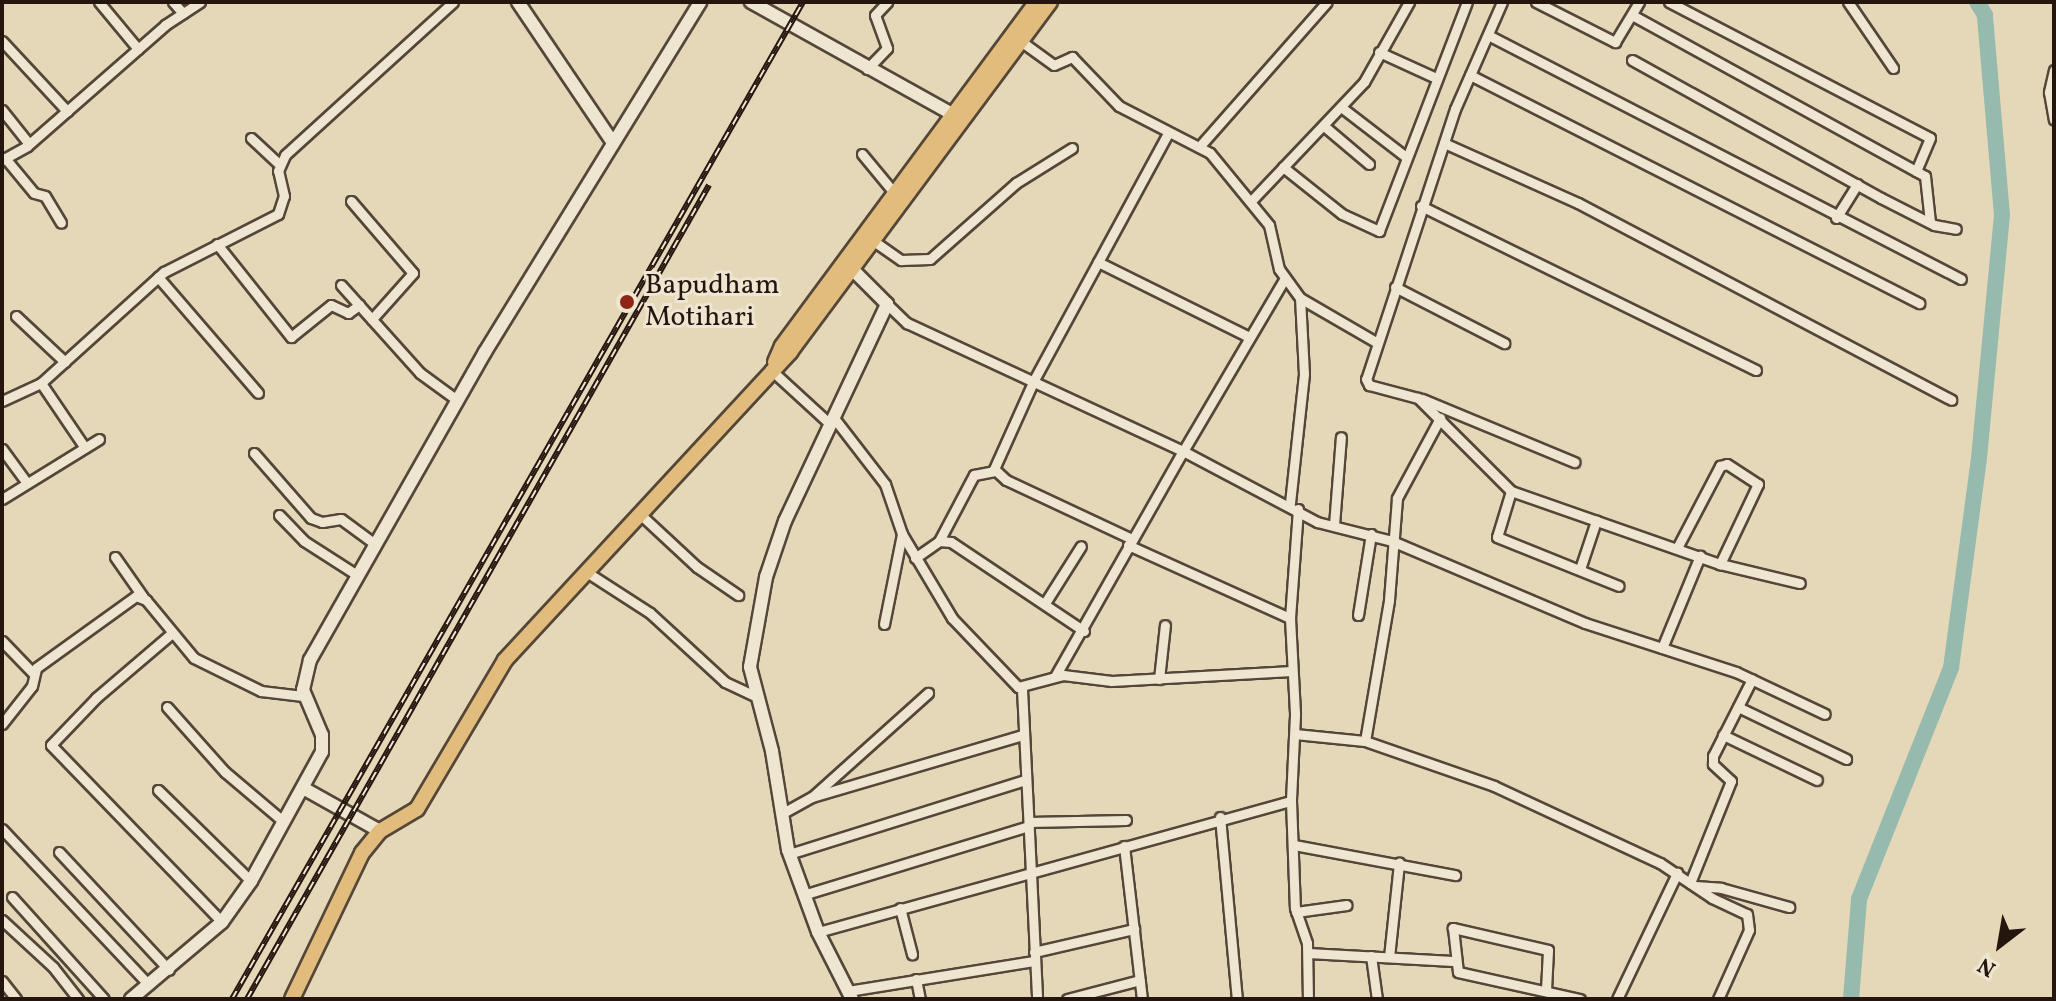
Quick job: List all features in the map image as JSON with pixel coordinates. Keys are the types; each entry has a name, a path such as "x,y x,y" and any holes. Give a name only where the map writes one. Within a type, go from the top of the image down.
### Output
{"main road":[{"path":"292,999 355,866 380,831 417,809 505,660 585,571 641,515 772,366 790,352 875,242 1037,2"},
{"path":"772,366 782,346 896,195 1022,42 1050,2"}],"street":[{"path":"99,2 138,49"},
{"path":"173,2 183,13"},
{"path":"61,223 45,196 34,193 3,159 29,144 138,49 200,2"},
{"path":"279,164 453,2"},
{"path":"518,2 613,143"},
{"path":"131,999 169,970 222,922 251,881 303,788 323,745 303,696 310,660 457,400 700,2"},
{"path":"751,2 959,118"},
{"path":"867,69 887,48 875,15 887,2"},
{"path":"1199,147 1327,2"},
{"path":"1252,200 1369,75 1409,2"},
{"path":"1283,167 1342,214 1377,232 1406,157 1423,123 1436,78 1467,2"},
{"path":"1502,2 1470,75 1421,206 1366,379 1369,385 1460,411 1574,462"},
{"path":"1536,2 1615,42 1639,2"},
{"path":"1669,2 1930,138 1916,171"},
{"path":"1848,2 1867,22 1893,68"},
{"path":"1632,15 1916,171 1927,180 1930,222"},
{"path":"1488,35 1583,79 1836,218 1961,279"},
{"path":"2,41 67,111"},
{"path":"1022,42 1056,66 1072,57 1119,106 1167,135 1199,147 1226,167 1269,225 1285,278 1300,298 1376,342"},
{"path":"1379,52 1436,78"},
{"path":"1632,60 1857,184 1930,222 1956,229"},
{"path":"2054,70 2049,92 2054,120"},
{"path":"1470,75 1919,303"},
{"path":"1341,107 1406,157"},
{"path":"2,110 29,144"},
{"path":"1324,126 1369,164"},
{"path":"995,471 1034,380 1167,135"},
{"path":"2,401 41,383 158,277 278,214 284,196 279,164 251,138"},
{"path":"1444,143 1578,203 1951,400"},
{"path":"875,242 901,260 930,259 1016,183 1072,148"},
{"path":"862,154 896,195"},
{"path":"1836,218 1857,184"},
{"path":"351,201 413,273 372,319"},
{"path":"1421,206 1756,370"},
{"path":"217,244 291,337 331,305 348,313 359,305"},
{"path":"1098,262 1249,337"},
{"path":"853,270 907,323 1034,380 1334,525 1392,541 1574,619 1752,679 1825,714"},
{"path":"158,277 258,393"},
{"path":"1056,675 1285,278"},
{"path":"341,285 420,373 457,400"},
{"path":"1395,287 1504,343"},
{"path":"1300,298 1304,374 1294,506 1290,618 1295,734 1291,801 1296,912 1308,953 1308,999"},
{"path":"887,304 785,521 766,577 751,649 753,695 772,751 789,854 803,895 850,995 1034,956 1134,929"},
{"path":"16,316 65,362"},
{"path":"772,366 832,421 885,484 902,534 965,635 1022,689 1037,999"},
{"path":"41,383 85,448"},
{"path":"1418,398 1511,491 1720,564 1800,583"},
{"path":"1365,741 1389,600 1392,541 1400,490 1440,418"},
{"path":"1334,525 1341,437"},
{"path":"2,499 99,439"},
{"path":"2,449 27,483"},
{"path":"254,453 311,518 322,522 341,519 375,544"},
{"path":"1677,548 1719,469 1727,464 1758,484 1720,564"},
{"path":"915,558 939,541 974,475 995,471 1130,542 1290,618"},
{"path":"1511,491 1496,535 1619,586"},
{"path":"279,515 316,551 357,575"},
{"path":"641,515 697,567 738,595"},
{"path":"1580,569 1596,521"},
{"path":"884,624 902,534"},
{"path":"1358,615 1371,534"},
{"path":"939,541 974,555 1084,631"},
{"path":"1045,603 1081,546"},
{"path":"1662,648 1700,556"},
{"path":"115,557 143,597 194,658 261,691 303,696"},
{"path":"585,571 650,613 725,682 753,695"},
{"path":"2,724 31,688 34,674 90,626 131,599 143,597"},
{"path":"1159,679 1165,625"},
{"path":"172,633 96,698 51,745 222,922"},
{"path":"2,641 34,674"},
{"path":"1022,689 1056,675 1105,681 1292,671"},
{"path":"1692,884 1730,783 1712,762 1752,679"},
{"path":"812,797 928,693"},
{"path":"167,707 225,772 284,822"},
{"path":"1738,707 1846,759"},
{"path":"1295,734 1365,741 1514,794 1677,873 1750,919 1718,999"},
{"path":"781,814 812,797 1022,735"},
{"path":"1723,735 1817,780"},
{"path":"789,854 1025,780"},
{"path":"303,788 380,831"},
{"path":"158,790 251,881"},
{"path":"818,932 1031,875 1220,817 1291,801"},
{"path":"1220,817 1237,999"},
{"path":"803,895 1029,824 1126,820"},
{"path":"2,829 149,985"},
{"path":"1294,845 1455,875"},
{"path":"1124,846 1142,999"},
{"path":"59,852 169,970"},
{"path":"1389,957 1399,863"},
{"path":"1617,999 1677,873"},
{"path":"1692,884 1721,888 1789,907"},
{"path":"12,897 68,953 104,999"},
{"path":"1296,912 1347,905"},
{"path":"900,908 912,954"},
{"path":"2,920 78,999"},
{"path":"1546,990 1548,950 1456,926 1453,961 1461,974 1580,999"},
{"path":"1308,953 1453,961"},
{"path":"1371,956 1377,999"},
{"path":"916,979 920,999"},
{"path":"1067,999 1140,980"},
{"path":"2,981 16,999"}],"waterway":[{"path":"1851,999 1859,899 1951,668 1979,458 2002,215 1985,15 1977,2"}],"railway":[{"path":"232,999 803,2"},
{"path":"247,999 709,185"}],"place":[{"name":"Bapudham Motihari","path":"627,302"}]}
